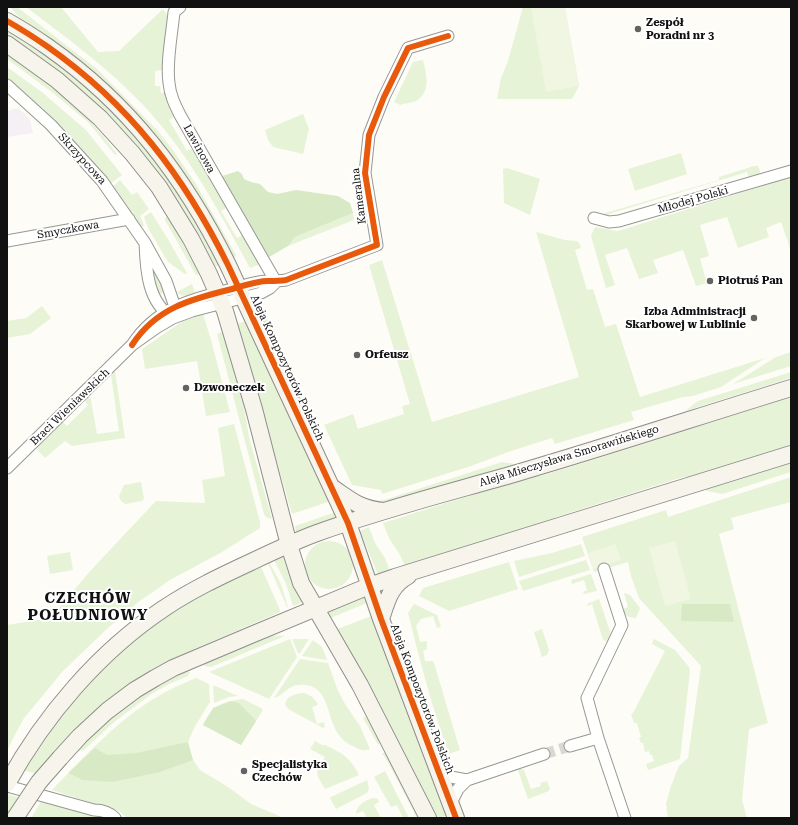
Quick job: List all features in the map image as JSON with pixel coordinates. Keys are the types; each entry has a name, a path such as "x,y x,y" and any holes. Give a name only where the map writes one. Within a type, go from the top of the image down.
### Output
{"street":[{"name":"Lawinowa","path":"175,9 168,76 172,98 184,122 276,282"},
{"name":"Aleja Kompozytorów Polskich","path":"8,19 87,77 119,107 150,141 173,170 213,235 348,523 381,619 454,811"},
{"name":"Kameralna","path":"220,298 241,293 261,293 270,288 276,282 286,280 376,246 365,173 369,135 384,97 408,48 448,36"},
{"path":"7,44 57,80 78,98 100,118 132,153 159,187 180,220 201,258 220,298 243,372 289,545 301,583 360,685 428,818"},
{"name":"Skrzypcowa","path":"7,85 28,103 83,159 102,181 145,243 166,281 171,313"},
{"name":"Młodej Polski","path":"594,218 609,222 619,222 791,171"},
{"name":"Smyczkowa","path":"7,240 129,219"},
{"path":"145,243 146,264 152,292 155,299 171,313"},
{"name":"Braci Wieniawskich","path":"7,468 132,346 171,313 200,297 220,298"},
{"name":"Aleja Mieczysława Smorawińskiego","path":"289,545 316,533 385,511 521,472 791,388"},
{"path":"16,818 39,782 80,736 107,711 135,690 155,678 190,661 369,586 791,454"},
{"path":"332,487 354,503 363,507 385,511"},
{"path":"268,554 283,521"},
{"path":"116,818 108,812 94,810 7,785 26,750 56,709 103,659 144,623 194,590 289,545"},
{"path":"604,569 622,625 587,698 598,738 625,818"},
{"path":"381,619 392,590 397,584 420,570"},
{"path":"288,620 307,620 328,630"},
{"path":"570,746 598,738"},
{"path":"454,811 458,789 467,780 544,754"},
{"path":"440,775 467,780"},
{"path":"94,810 102,818"}],"shaded area":[{"path":"18,108 30,119 33,133 7,137 7,111"}],"green space":[{"path":"10,7 17,7 97,69 157,130 173,150 196,184 236,255 235,257 232,258 216,226 196,192 171,156 150,131 52,40 18,16"},
{"path":"26,7 61,7 98,52 119,51 163,9 170,19 163,70 155,71 155,86 160,86 161,93 165,93 175,116 169,120 187,151 193,148 228,207 221,211 237,238 243,235 260,264 250,268 199,179 176,145 149,111 117,79"},
{"path":"523,7 565,7 579,86 572,99 497,99 501,78 508,61"},
{"path":"531,7 565,7 579,86 546,92"},
{"path":"7,28 62,66 113,112 136,137 158,163 175,188 219,265 214,267 188,219 170,190 64,76 7,35"},
{"path":"7,54 66,99 106,139 117,154 115,155 88,122 53,93 7,59"},
{"path":"423,60 427,81 423,95 413,102 400,105 394,102 413,62"},
{"path":"7,67 43,93 86,130 122,175 110,184 7,81"},
{"path":"303,114 309,129 303,154 273,147 268,140 265,130"},
{"path":"681,153 687,174 635,191 628,169"},
{"path":"758,166 760,174 749,178 747,172 609,214 609,219 603,215 605,213 719,180 719,177"},
{"path":"507,168 540,179 530,215 504,203 503,169"},
{"path":"238,171 242,174 244,179 260,184 268,192 277,194 296,190 338,196 350,203 353,213 295,237 288,246 269,257 222,176"},
{"path":"791,177 791,251 781,222 766,228 769,237 738,248 727,217 700,225 709,256 700,259 707,283 696,286 683,250 653,260 658,273 639,279 627,248 605,255 615,285 606,288 591,236 595,227 618,231"},
{"path":"120,180 132,195 137,192 149,209 140,216 144,225 141,228 112,187"},
{"path":"151,212 187,273 185,274 168,262 148,228 144,217"},
{"path":"353,213 354,220 288,246 295,237"},
{"path":"168,217 200,274 196,275 193,270 165,220 165,218"},
{"path":"536,232 565,240 577,241 580,244 581,248 575,250 587,290 593,289 605,327 616,324 640,397 765,358 721,387 631,412 634,420 555,444 552,438 471,466 382,494 381,490 352,485 324,425 353,414 358,429 404,414 402,406 410,404 369,265 382,260 432,422 579,377"},
{"path":"151,262 164,292 156,296"},
{"path":"192,284 195,294 183,296 177,292"},
{"path":"42,306 51,318 30,334 7,338 7,321 26,318"},
{"path":"203,314 230,412 206,416 197,361 145,369 142,349 183,321"},
{"path":"265,314 317,425 315,425 306,414 260,316"},
{"path":"246,321 302,445 331,501 292,514 237,324"},
{"path":"224,331 241,390 249,437 272,519 266,517 264,514 217,334"},
{"path":"791,352 791,366 733,384 776,357"},
{"path":"115,371 125,438 72,446 65,441 45,458 35,447 62,421 67,426 88,405 85,402 85,398 87,397 90,397 91,400 97,434 119,431 111,375"},
{"path":"791,372 791,378 685,411 698,401"},
{"path":"791,395 791,446 691,477 683,477 556,517 548,522 405,567 400,555 389,538 383,523 531,476 541,476 672,435 678,431"},
{"path":"234,424 260,522 260,528 222,552 170,580 137,603 109,627 63,671 24,718 7,750 7,625 50,618 92,569 156,501 205,503 202,480 225,476 218,428"},
{"path":"502,462 515,464 410,497 375,504 375,501 384,500"},
{"path":"791,463 791,472 722,494 707,491 706,489"},
{"path":"791,477 791,502 731,518 734,529 719,534 768,723 749,729 742,800 747,818 668,818 666,804 671,786 679,766 688,758 701,666 639,598 631,576 628,562 594,572 582,537 666,510 668,517"},
{"path":"141,482 144,499 142,501 125,504 121,501 119,496 124,485"},
{"path":"336,512 337,519 299,533 296,531 295,526"},
{"path":"369,527 375,543 385,558 390,571 378,575 360,531"},
{"path":"329,541 338,543 346,548 351,556 353,565 351,574 346,582 338,587 329,589 320,587 312,582 307,574 305,565 307,556 312,548 320,543"},
{"path":"675,541 691,599 665,606 649,548"},
{"path":"581,544 585,556 519,577 514,561 552,553"},
{"path":"615,544 621,560 593,569 588,553"},
{"path":"70,552 73,570 50,574 47,556"},
{"path":"284,554 302,601 301,603 293,606 286,584 273,558"},
{"path":"268,560 281,584 288,607 267,561"},
{"path":"586,560 590,570 523,591 519,581"},
{"path":"509,562 518,589 449,611 419,596 423,588"},
{"path":"257,565 261,567 280,612 166,663 37,774 23,770 54,722 99,670 139,635 173,610"},
{"path":"591,574 597,591 584,594 583,592 587,590 584,580 572,584 571,580"},
{"path":"624,593 630,595 640,608 636,618 629,617 624,614 623,609 628,607"},
{"path":"365,595 369,602 328,619 325,611"},
{"path":"599,599 612,637 602,656 601,654 607,641 603,640 592,604 588,606 587,604"},
{"path":"414,604 437,615 441,627 437,628 433,616 421,619 416,626 420,642 427,642 427,649 423,651 425,661 432,661 434,663 460,750 449,754 432,702 408,613"},
{"path":"682,604 730,604 734,622 681,621"},
{"path":"374,615 449,814 439,818 435,818 335,630"},
{"path":"542,629 549,650 547,655 542,657 534,632"},
{"path":"266,635 285,636 211,667 204,666 204,664"},
{"path":"290,639 297,657 269,699 209,672"},
{"path":"292,639 309,639 300,653 298,653"},
{"path":"654,639 675,650 689,667 690,671 680,759 648,770 646,764 654,761 649,751 645,752 643,743 641,743 639,738 641,737 637,723 634,723 631,714 633,713 665,651 652,644"},
{"path":"313,640 322,647 327,660 302,656"},
{"path":"300,659 328,663 338,691 360,726 370,749 359,749 342,739 335,728 326,702 316,689 309,686 298,685 288,689 274,698"},
{"path":"184,669 190,672 188,676 169,684 150,695 113,723 84,750 70,754 117,710"},
{"path":"196,678 209,684 210,702 195,726 188,742 193,760 200,770 228,787 251,804 284,818 127,818 120,812 52,790 101,741 128,717 160,695"},
{"path":"213,685 238,696 229,697 214,703"},
{"path":"302,693 310,695 315,700 318,705 312,707 317,724 324,722 325,727 323,728 288,709 285,704 289,697"},
{"path":"243,699 263,710 241,745 203,725 211,713 219,706 224,703"},
{"path":"231,701 239,703 256,721 241,745 203,725 213,708"},
{"path":"365,716 378,731 381,741 378,745 363,718"},
{"path":"315,741 345,756 359,775 325,789 318,777 317,772 325,757 310,749"},
{"path":"188,742 193,760 160,772 112,782 83,780 68,773 95,748 107,755 136,753"},
{"path":"382,753 387,753 422,818 417,818"},
{"path":"519,767 524,770 531,789 541,786 540,783 547,781 550,789 549,791 528,799 518,770 512,772 511,770"},
{"path":"385,771 409,818 403,818 397,805 391,807 374,777"},
{"path":"367,780 369,788 367,793 336,809 330,798 331,797"},
{"path":"7,794 20,798 9,818 7,818"},
{"path":"375,798 378,799 379,802 374,805 381,818 367,818 363,811 356,814 356,811 362,803"},
{"path":"42,800 91,815 95,818 31,818"}],"tunnel":[{"path":"544,754 570,746"}],"cycle path":[{"path":"7,21 23,30 77,69 129,118 152,144 173,172 193,201 211,232 228,265 348,523 381,619 456,818"},
{"path":"132,345 152,322 163,314 189,301 263,281 286,280 377,245 365,173 369,135 384,97 408,48 448,36"}],"place":[{"name":"Zespół Poradni nr 3","path":"638,29"},
{"name":"Piotruś Pan","path":"710,281"},
{"name":"Izba Administracji Skarbowej w Lublinie","path":"754,318"},
{"name":"Orfeusz","path":"357,355"},
{"name":"Dzwoneczek","path":"186,388"},
{"name":"Specjalistyka Czechów","path":"244,771"}],"district":[{"name":"CZECHÓW POŁUDNIOWY","path":"88,608"}]}
